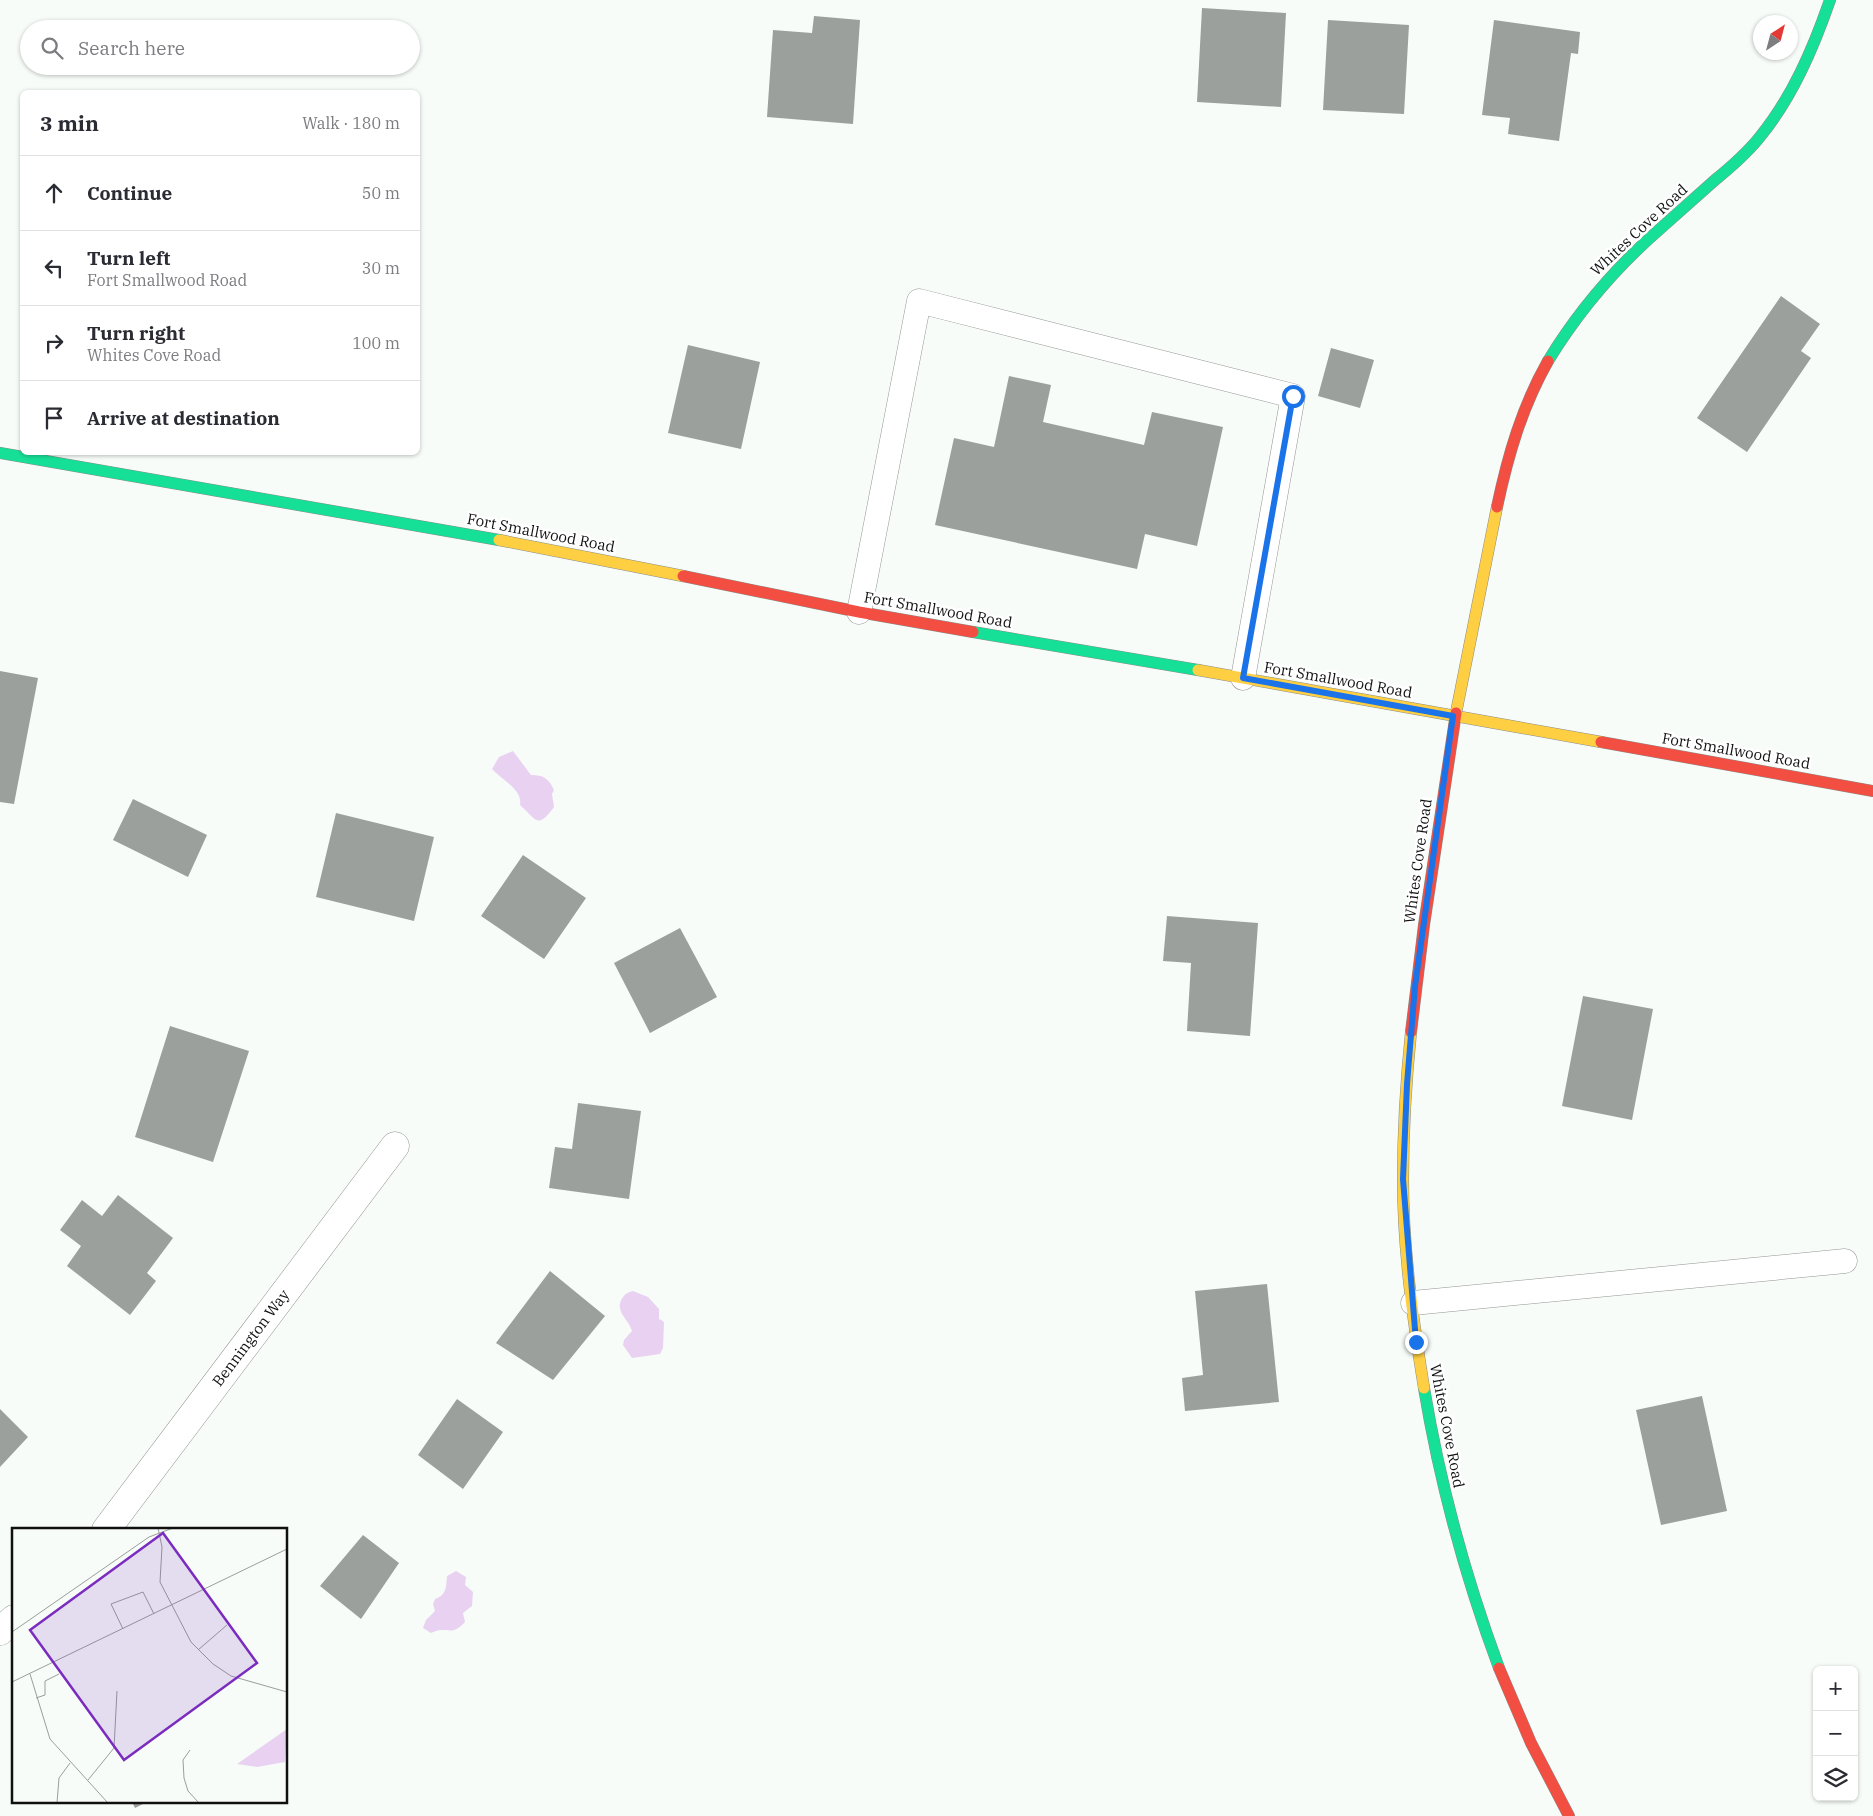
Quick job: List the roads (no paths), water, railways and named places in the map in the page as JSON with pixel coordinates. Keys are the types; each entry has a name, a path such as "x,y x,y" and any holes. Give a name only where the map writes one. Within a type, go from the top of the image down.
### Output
{"street":[{"name":"Whites Cove Road","path":"1569,1816 1542,1768 1493,1656 1454,1533 1428,1411 1416,1342 1403,1179 1407,1084 1415,986 1453,716 1501,489 1516,431 1537,380 1566,332 1594,292 1628,258 1745,154 1773,118 1798,77 1822,27 1830,0"},
{"name":"Fort Smallwood Road","path":"0,453 530,545 859,612 1243,678 1873,791"},
{"name":"Bennington Way","path":"108,1528 395,1146"},
{"path":"0,1631 12,1621"}],"lane":[{"path":"859,612 919,302 1293,396 1243,678"},
{"path":"1413,1303 1845,1261"}]}
